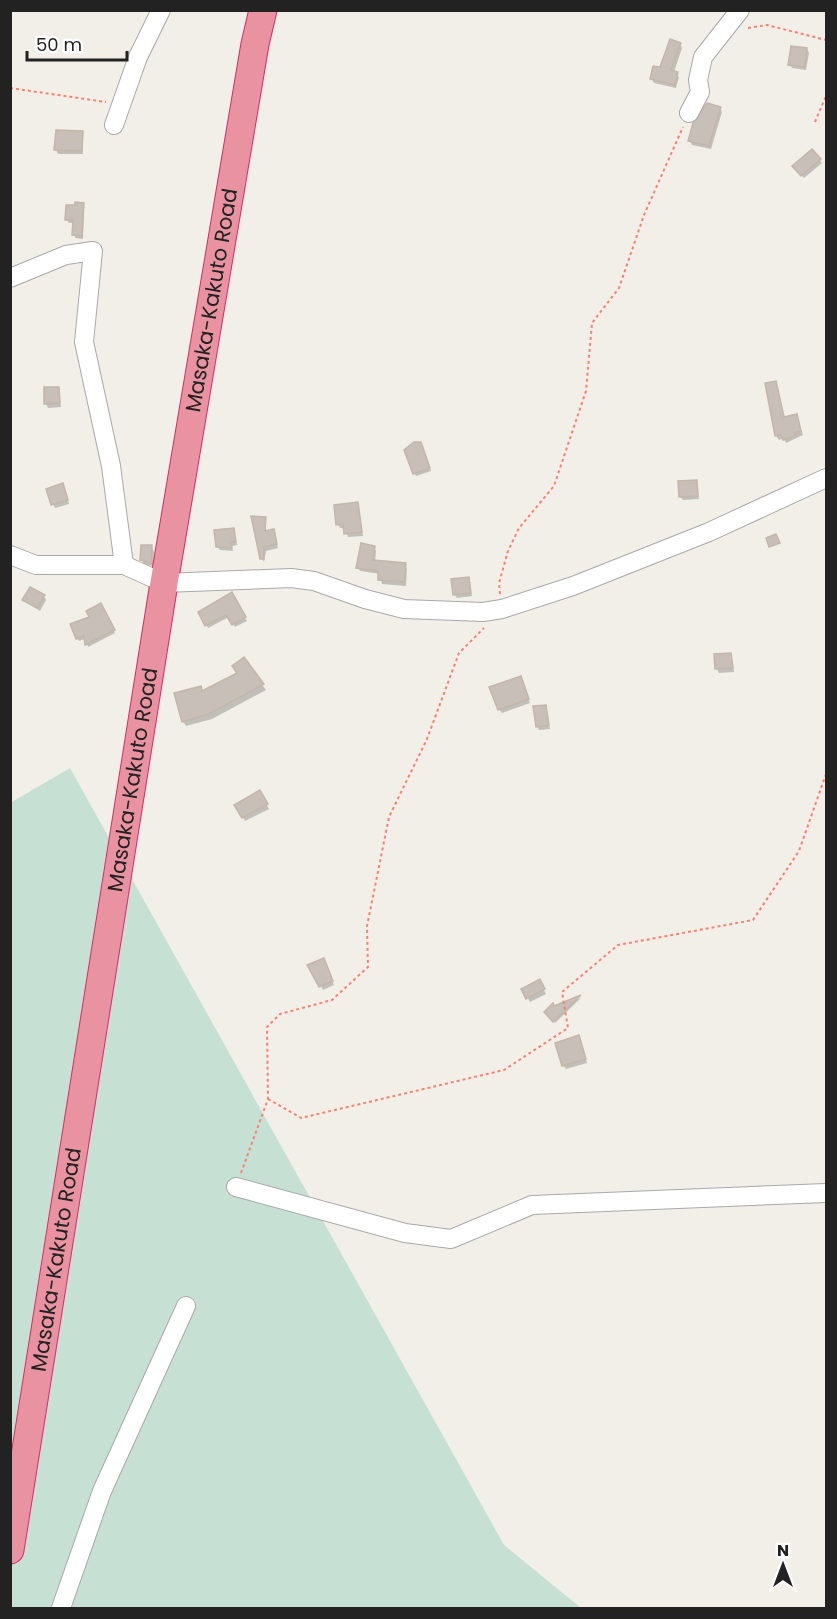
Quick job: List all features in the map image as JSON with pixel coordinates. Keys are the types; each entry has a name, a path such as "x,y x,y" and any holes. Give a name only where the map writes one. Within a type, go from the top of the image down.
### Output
{"highway":[{"name":"Masaka-Kakuto Road","path":"10,1550 164,583 255,44 263,10"}],"street":[{"path":"114,124 138,57 161,10"},
{"path":"689,113 700,92 698,80 704,57 740,10"},
{"path":"10,278 66,255 93,251 84,342 111,466 124,565"},
{"path":"10,555 36,565 124,565 164,583 291,578 314,581 340,591 404,609 458,613 502,609 573,586 710,532 826,478"},
{"path":"236,1187 405,1233 451,1239 532,1205 826,1192"},
{"path":"61,1608 102,1491 186,1306"}],"path":[{"path":"724,32 767,25 826,40"},
{"path":"10,88 120,104"},
{"path":"815,122 826,96"},
{"path":"236,1187 268,1100 267,1027 280,1014 332,1000 368,968 367,926 389,817 427,740 459,652 502,609 499,584 508,551 519,528 554,486 586,391 592,323 619,288 644,215 689,113"},
{"path":"268,1100 301,1118 504,1070 568,1028 562,992 618,945 753,920 799,851 826,774"}],"green space":[{"path":"70,768 504,1545 581,1608 11,1608 10,803"}],"building":[{"path":"670,39 681,43 671,70 678,72 675,85 650,79 653,66 660,67"},
{"path":"791,46 807,48 805,67 788,65"},
{"path":"707,103 721,107 709,146 688,141 693,123"},
{"path":"56,130 83,131 82,151 54,150"},
{"path":"812,149 821,159 801,176 792,166"},
{"path":"75,202 84,203 82,236 72,235 73,220 65,220 66,205 75,205"},
{"path":"776,381 784,417 797,414 801,431 783,440 781,435 775,436 765,383"},
{"path":"44,387 59,387 60,403 44,404"},
{"path":"414,442 421,442 430,468 413,474 404,450"},
{"path":"697,480 698,496 679,497 678,481"},
{"path":"63,483 68,500 51,505 46,489"},
{"path":"358,502 362,532 344,534 343,524 336,525 334,505"},
{"path":"251,516 266,517 265,531 274,529 277,544 264,547 264,559 260,559"},
{"path":"234,528 236,542 231,542 232,548 216,547 214,530"},
{"path":"776,534 780,543 769,547 766,538"},
{"path":"361,543 375,546 373,560 406,563 404,582 378,580 378,571 356,568"},
{"path":"141,545 152,545 151,563 140,560"},
{"path":"469,577 471,593 453,595 451,579"},
{"path":"30,587 45,595 37,608 22,600"},
{"path":"232,592 246,617 232,625 226,615 205,626 198,612"},
{"path":"101,603 115,630 85,645 84,636 76,639 70,624 89,617 86,611"},
{"path":"731,653 733,668 715,669 714,654"},
{"path":"244,657 264,684 209,714 182,722 174,693 201,686 202,691 237,673 232,666"},
{"path":"521,676 529,699 498,710 489,687"},
{"path":"546,705 549,725 536,727 533,706"},
{"path":"260,790 268,804 242,818 234,805"},
{"path":"324,958 333,981 319,987 307,965"},
{"path":"540,979 545,989 526,999 521,989"},
{"path":"581,995 553,1022 544,1012 553,1003 554,1006"},
{"path":"579,1035 586,1059 562,1066 555,1043"}]}
